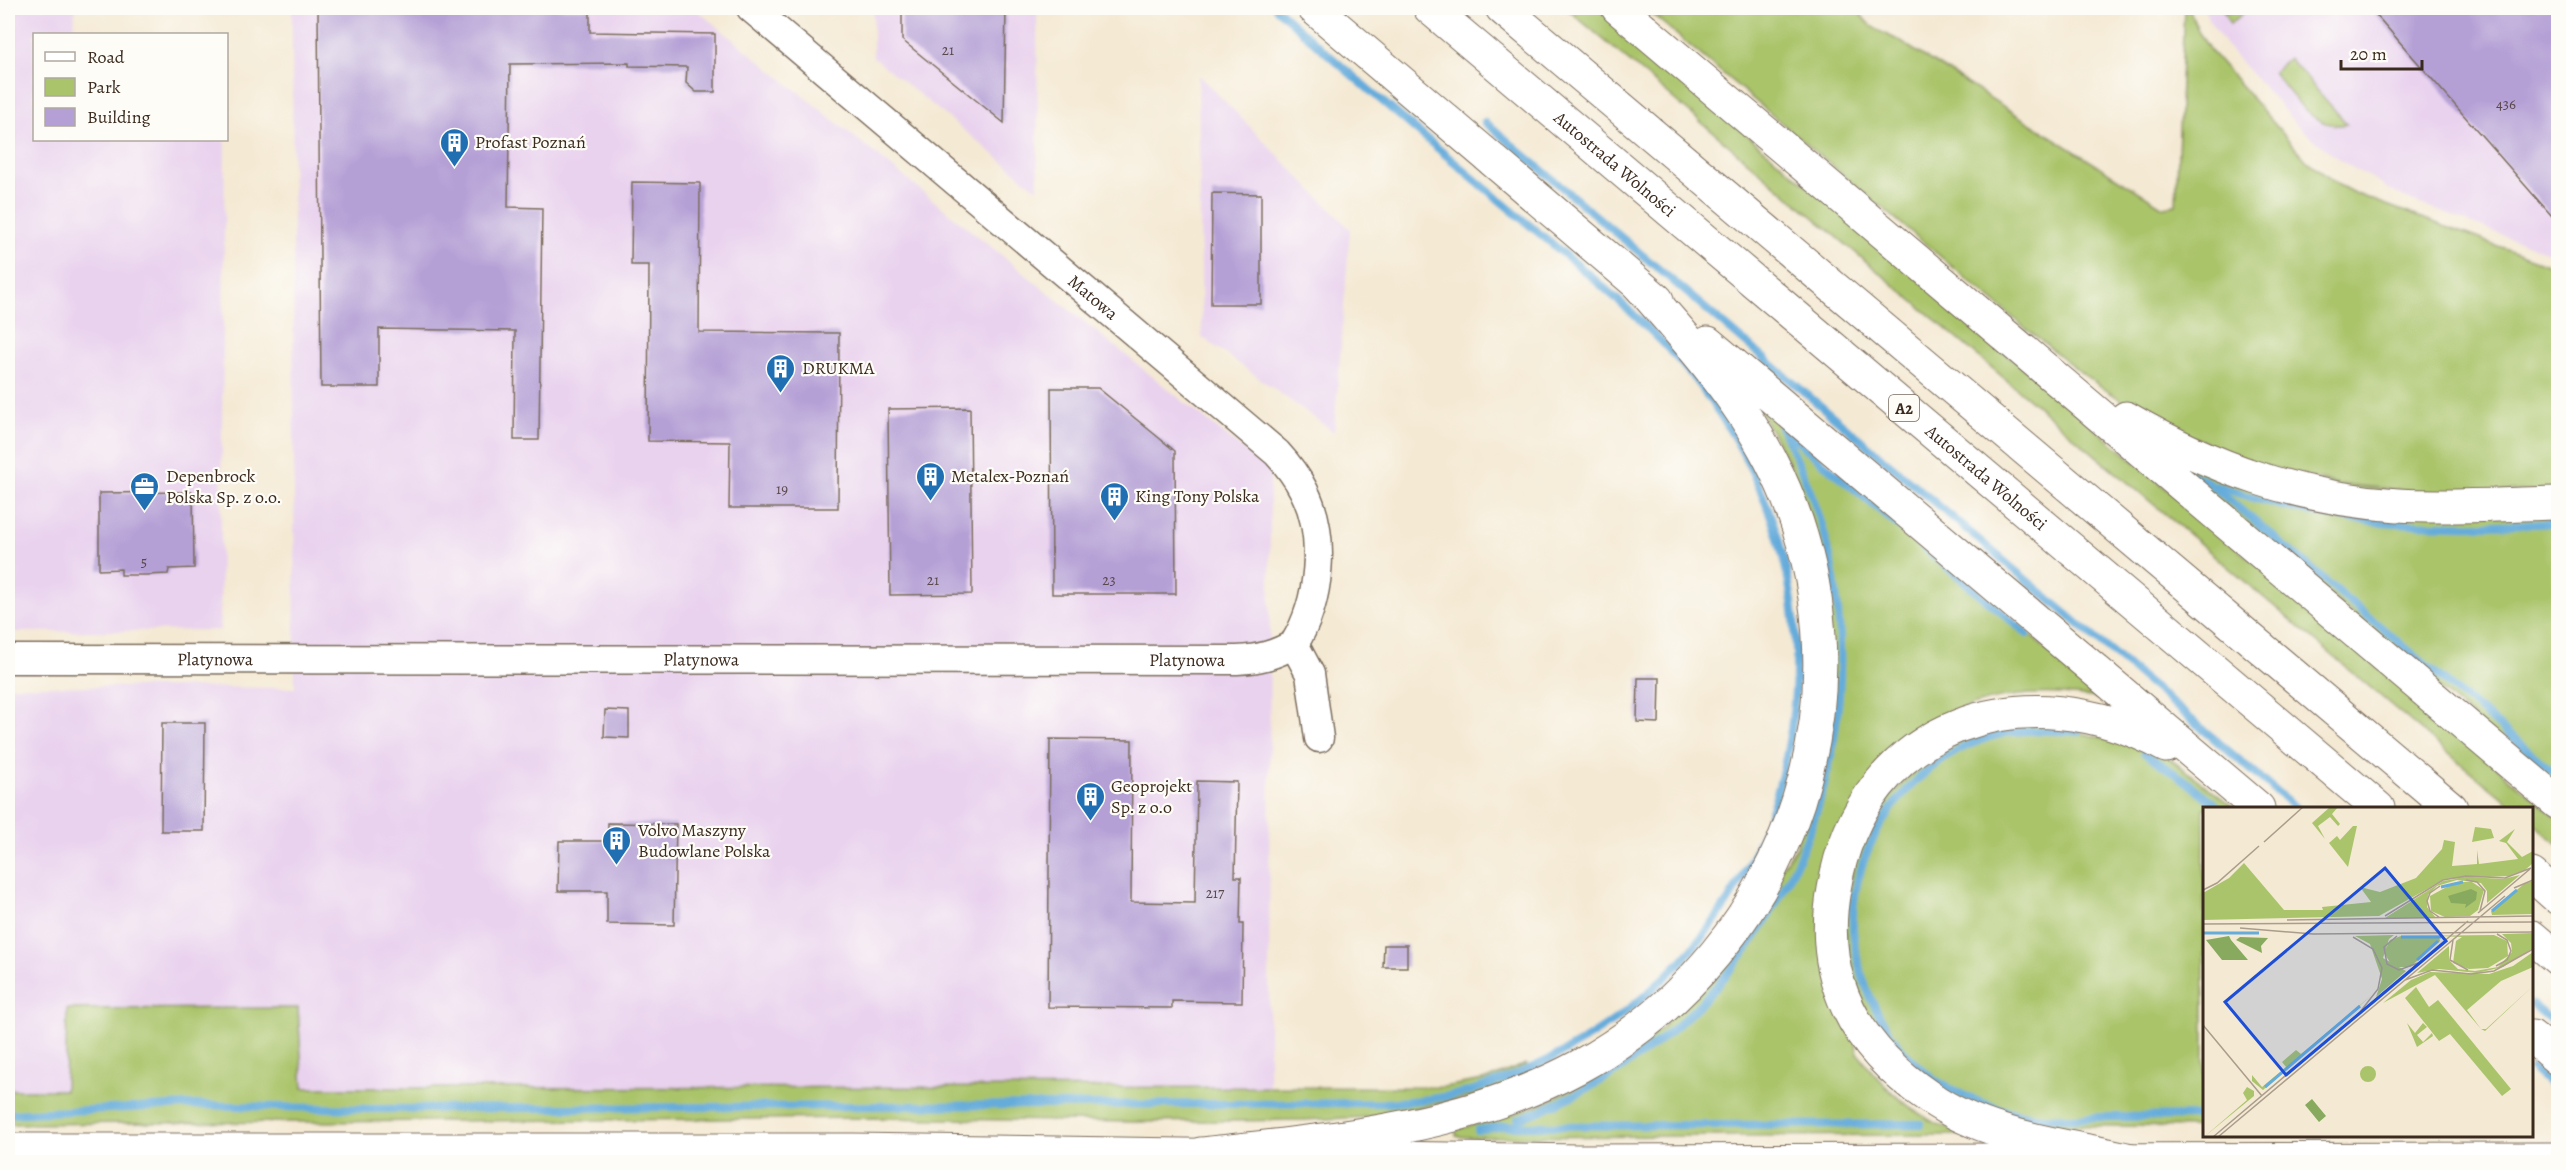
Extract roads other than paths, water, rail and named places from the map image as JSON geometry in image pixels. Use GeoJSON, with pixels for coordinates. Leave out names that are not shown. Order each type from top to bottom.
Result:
{"type":"FeatureCollection","features":[{"type":"Feature","properties":{"kind":"main road"},"geometry":{"type":"LineString","coordinates":[[1314,8],[2248,800]]}},
{"type":"Feature","properties":{"kind":"main road","name":"Autostrada Wolności"},"geometry":{"type":"LineString","coordinates":[[1430,8],[2377,807]]}},
{"type":"Feature","properties":{"kind":"main road","name":"A2"},"geometry":{"type":"LineString","coordinates":[[1503,8],[2450,807]]}},
{"type":"Feature","properties":{"kind":"main road"},"geometry":{"type":"LineString","coordinates":[[1618,8],[2559,803]]}},
{"type":"Feature","properties":{"kind":"main road"},"geometry":{"type":"LineString","coordinates":[[1201,1154],[1342,1139],[1443,1117],[1506,1099],[1577,1068],[1643,1025],[1699,974],[1748,911],[1771,872],[1787,836],[1802,790],[1817,711],[1820,666],[1811,576],[1786,496],[1750,424],[1719,379],[1639,285]]}},
{"type":"Feature","properties":{"kind":"main road"},"geometry":{"type":"LineString","coordinates":[[2055,376],[2181,449],[2242,474],[2301,491],[2356,501],[2414,506],[2559,503]]}},
{"type":"Feature","properties":{"kind":"main road"},"geometry":{"type":"LineString","coordinates":[[2131,1160],[2036,1140],[1974,1122],[1930,1099],[1894,1071],[1860,1032],[1836,979],[1830,945],[1829,920],[1836,876],[1852,828],[1883,780],[1907,757],[1936,738],[1983,717],[2001,713],[2030,710],[2065,712],[2124,726],[2175,750],[2248,800]]}},
{"type":"Feature","properties":{"kind":"main road"},"geometry":{"type":"LineString","coordinates":[[2533,876],[2559,898]]}},
{"type":"Feature","properties":{"kind":"main road"},"geometry":{"type":"LineString","coordinates":[[2533,938],[2559,959]]}},
{"type":"Feature","properties":{"kind":"main road"},"geometry":{"type":"LineString","coordinates":[[2533,1038],[2559,1059]]}},
{"type":"Feature","properties":{"kind":"main road"},"geometry":{"type":"LineString","coordinates":[[8,1150],[853,1150],[1577,1161],[2559,1159]]}},
{"type":"Feature","properties":{"kind":"street","name":"Matowa"},"geometry":{"type":"LineString","coordinates":[[751,8],[1278,453],[1305,492],[1314,515],[1317,535],[1318,558],[1313,594],[1302,631],[1294,644]]}},
{"type":"Feature","properties":{"kind":"street","name":"Platynowa"},"geometry":{"type":"LineString","coordinates":[[8,659],[1237,660],[1257,659],[1278,654],[1294,644]]}},
{"type":"Feature","properties":{"kind":"street"},"geometry":{"type":"LineString","coordinates":[[1294,644],[1310,674],[1319,738]]}},
{"type":"Feature","properties":{"kind":"waterway"},"geometry":{"type":"LineString","coordinates":[[8,1114],[190,1105],[369,1109],[1382,1103],[1439,1098],[1473,1090],[1511,1076],[1548,1060],[1584,1040],[1617,1018],[1649,992],[1678,964],[1728,901],[1768,821],[1785,764],[1794,705],[1795,628],[1789,582],[1778,538],[1762,494],[1743,452],[1719,413],[1692,375],[1661,341],[1608,291],[1335,61],[1276,8]]}},
{"type":"Feature","properties":{"kind":"waterway"},"geometry":{"type":"LineString","coordinates":[[1485,122],[2295,807]]}},
{"type":"Feature","properties":{"kind":"waterway"},"geometry":{"type":"LineString","coordinates":[[1518,1119],[1600,1081],[1672,1030],[1732,968],[1779,897],[1814,819],[1835,735],[1840,647],[1830,557],[1822,523],[1810,490],[1781,427]]}},
{"type":"Feature","properties":{"kind":"waterway"},"geometry":{"type":"LineString","coordinates":[[1784,430],[2027,634]]}},
{"type":"Feature","properties":{"kind":"waterway"},"geometry":{"type":"LineString","coordinates":[[2189,472],[2208,482],[2558,776]]}},
{"type":"Feature","properties":{"kind":"waterway"},"geometry":{"type":"LineString","coordinates":[[2216,485],[2258,499],[2343,518],[2428,525],[2558,523]]}},
{"type":"Feature","properties":{"kind":"waterway"},"geometry":{"type":"LineString","coordinates":[[2078,732],[2041,730],[2014,732],[1973,743],[1944,759],[1918,779],[1895,804],[1876,832],[1863,863],[1855,895],[1853,929],[1863,979],[1882,1021],[1911,1059],[1935,1080],[1978,1102],[2011,1112],[2046,1117],[2203,1116]]}},
{"type":"Feature","properties":{"kind":"waterway"},"geometry":{"type":"LineString","coordinates":[[2144,753],[2182,778],[2219,807]]}},
{"type":"Feature","properties":{"kind":"waterway"},"geometry":{"type":"LineString","coordinates":[[2533,1005],[2558,1026]]}},
{"type":"Feature","properties":{"kind":"waterway"},"geometry":{"type":"LineString","coordinates":[[2533,1070],[2554,1088]]}},
{"type":"Feature","properties":{"kind":"waterway"},"geometry":{"type":"LineString","coordinates":[[1478,1130],[1503,1126],[1921,1124]]}},
{"type":"Feature","properties":{"kind":"place","name":"Profast Poznań"},"geometry":{"type":"Point","coordinates":[454,168]}},
{"type":"Feature","properties":{"kind":"place","name":"DRUKMA"},"geometry":{"type":"Point","coordinates":[781,394]}},
{"type":"Feature","properties":{"kind":"place","name":"Metalex-Poznań"},"geometry":{"type":"Point","coordinates":[930,502]}},
{"type":"Feature","properties":{"kind":"place","name":"Depenbrock Polska Sp. z o.o."},"geometry":{"type":"Point","coordinates":[145,512]}},
{"type":"Feature","properties":{"kind":"place","name":"King Tony Polska"},"geometry":{"type":"Point","coordinates":[1114,522]}},
{"type":"Feature","properties":{"kind":"place","name":"Geoprojekt Sp. z o.o"},"geometry":{"type":"Point","coordinates":[1090,822]}},
{"type":"Feature","properties":{"kind":"place","name":"Volvo Maszyny Budowlane Polska"},"geometry":{"type":"Point","coordinates":[617,866]}}]}
